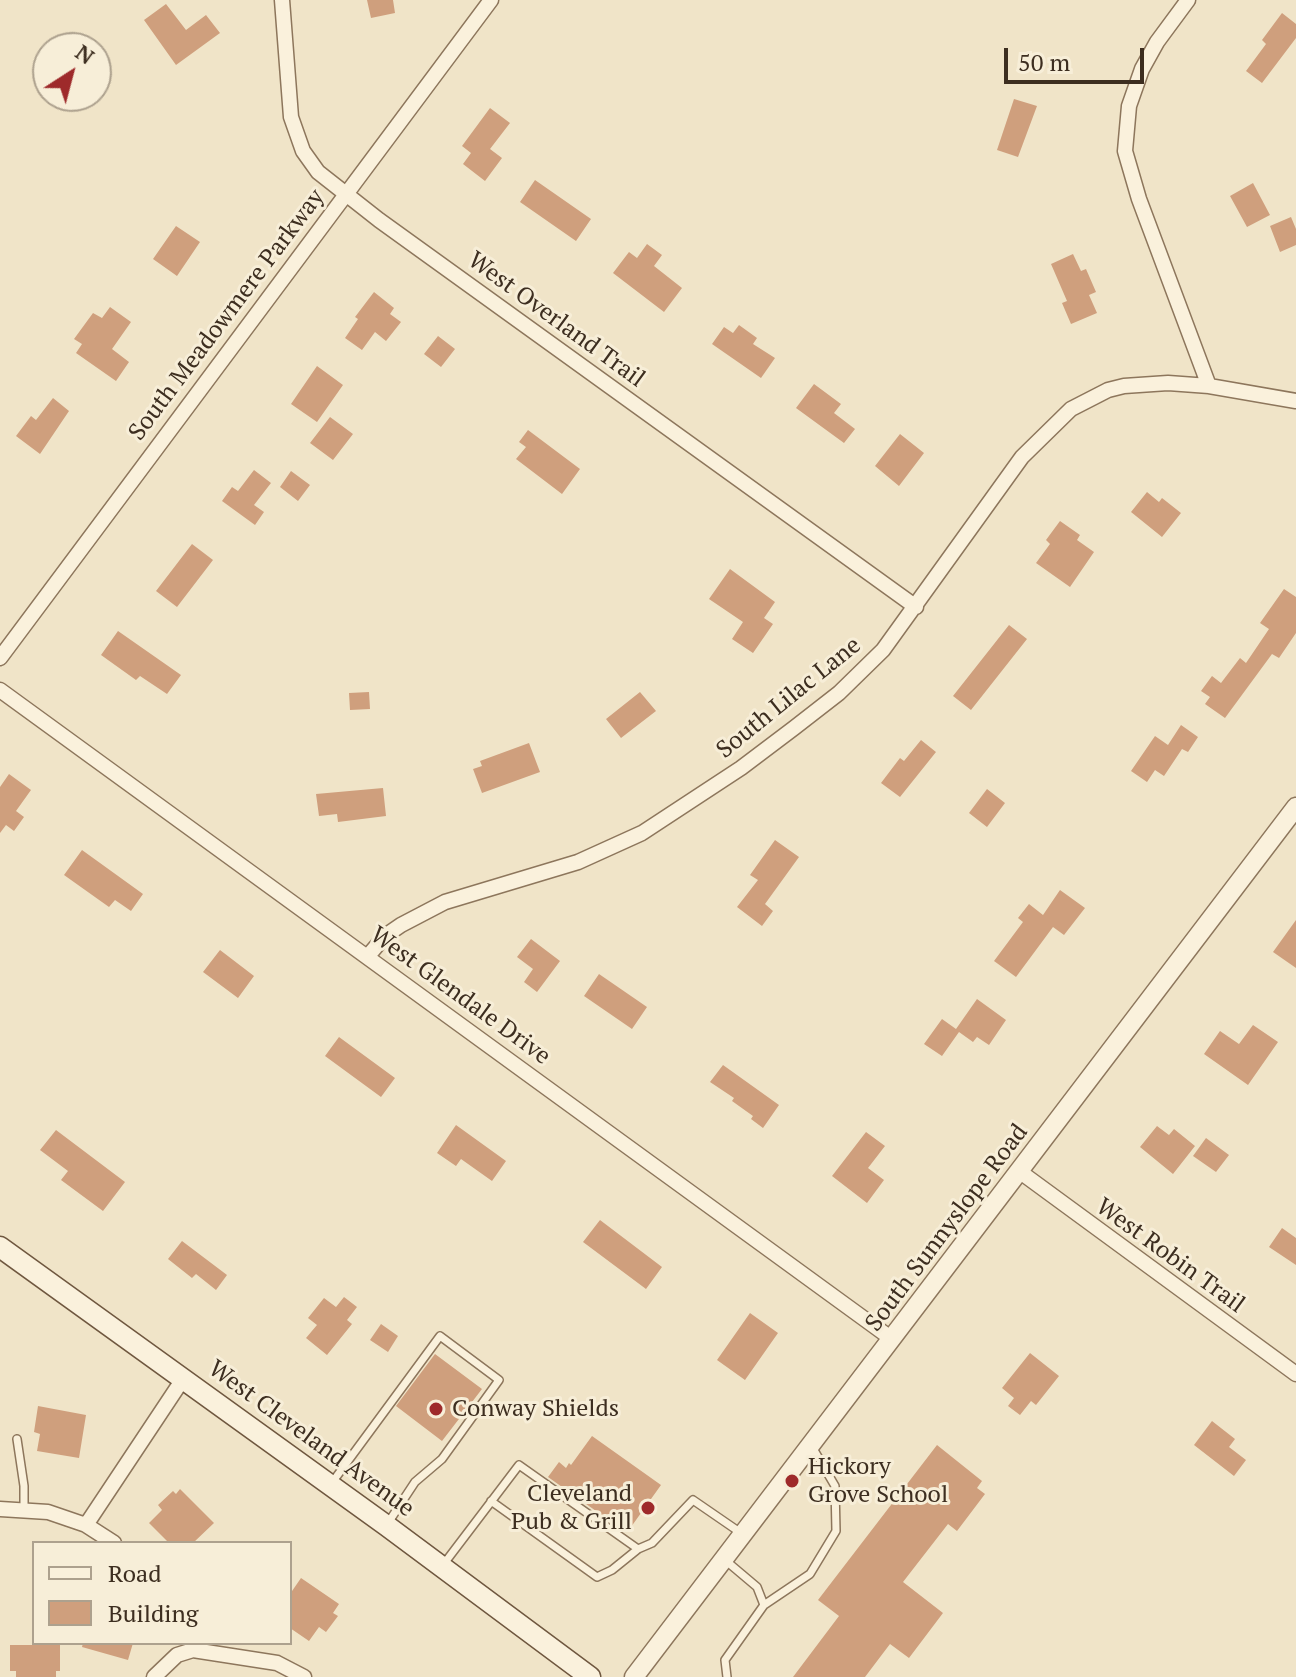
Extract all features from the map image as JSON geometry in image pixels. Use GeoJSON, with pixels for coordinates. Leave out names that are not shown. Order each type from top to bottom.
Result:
{"type":"FeatureCollection","features":[{"type":"Feature","properties":{"kind":"main road","name":"West Cleveland Avenue"},"geometry":{"type":"LineString","coordinates":[[0,1247],[387,1526],[590,1677]]}},
{"type":"Feature","properties":{"kind":"street","name":"West Overland Trail"},"geometry":{"type":"LineString","coordinates":[[282,0],[289,106],[296,136],[312,164],[345,193],[916,607]]}},
{"type":"Feature","properties":{"kind":"street","name":"South Meadowmere Parkway"},"geometry":{"type":"LineString","coordinates":[[0,658],[491,0]]}},
{"type":"Feature","properties":{"kind":"street"},"geometry":{"type":"LineString","coordinates":[[1188,0],[1157,42],[1142,69],[1129,106],[1125,151],[1139,199],[1209,386]]}},
{"type":"Feature","properties":{"kind":"street","name":"South Lilac Lane"},"geometry":{"type":"LineString","coordinates":[[368,956],[385,936],[445,902],[578,862],[642,833],[741,768],[839,693],[883,650],[1022,457],[1071,409],[1092,397],[1124,386],[1168,383],[1209,386],[1296,401]]}},
{"type":"Feature","properties":{"kind":"street","name":"West Glendale Drive"},"geometry":{"type":"LineString","coordinates":[[0,690],[892,1339]]}},
{"type":"Feature","properties":{"kind":"street","name":"South Sunnyslope Road"},"geometry":{"type":"LineString","coordinates":[[634,1677],[1296,808]]}},
{"type":"Feature","properties":{"kind":"street","name":"West Robin Trail"},"geometry":{"type":"LineString","coordinates":[[1019,1171],[1296,1374]]}},
{"type":"Feature","properties":{"kind":"street"},"geometry":{"type":"LineString","coordinates":[[86,1525],[183,1379]]}},
{"type":"Feature","properties":{"kind":"street"},"geometry":{"type":"LineString","coordinates":[[0,1509],[48,1512],[86,1525],[111,1541]]}},
{"type":"Feature","properties":{"kind":"street"},"geometry":{"type":"LineString","coordinates":[[154,1677],[182,1647],[266,1660],[304,1677]]}},
{"type":"Feature","properties":{"kind":"lane"},"geometry":{"type":"LineString","coordinates":[[330,1486],[440,1336],[499,1380],[442,1459],[415,1482],[387,1526]]}},
{"type":"Feature","properties":{"kind":"lane"},"geometry":{"type":"LineString","coordinates":[[17,1439],[24,1509]]}},
{"type":"Feature","properties":{"kind":"lane"},"geometry":{"type":"LineString","coordinates":[[727,1677],[725,1660],[764,1605],[810,1574],[836,1531],[835,1486],[811,1445]]}},
{"type":"Feature","properties":{"kind":"lane"},"geometry":{"type":"LineString","coordinates":[[442,1567],[519,1465],[638,1549]]}},
{"type":"Feature","properties":{"kind":"lane"},"geometry":{"type":"LineString","coordinates":[[491,1501],[597,1577],[652,1543],[693,1500],[743,1534]]}},
{"type":"Feature","properties":{"kind":"lane"},"geometry":{"type":"LineString","coordinates":[[724,1559],[757,1587],[764,1605]]}},
{"type":"Feature","properties":{"kind":"building"},"geometry":{"type":"Polygon","coordinates":[[[367,0],[393,0],[395,13],[371,18],[367,0]]]}},
{"type":"Feature","properties":{"kind":"building"},"geometry":{"type":"Polygon","coordinates":[[[166,4],[186,30],[206,15],[220,33],[176,65],[144,20],[166,4]]]}},
{"type":"Feature","properties":{"kind":"building"},"geometry":{"type":"Polygon","coordinates":[[[1282,13],[1296,24],[1296,38],[1262,83],[1246,71],[1266,44],[1262,40],[1282,13]]]}},
{"type":"Feature","properties":{"kind":"building"},"geometry":{"type":"Polygon","coordinates":[[[1014,99],[1037,106],[1018,157],[997,150],[1014,99]]]}},
{"type":"Feature","properties":{"kind":"building"},"geometry":{"type":"Polygon","coordinates":[[[490,108],[510,123],[490,149],[502,158],[485,181],[463,164],[471,153],[462,146],[490,108]]]}},
{"type":"Feature","properties":{"kind":"building"},"geometry":{"type":"Polygon","coordinates":[[[535,180],[591,219],[576,241],[520,202],[535,180]]]}},
{"type":"Feature","properties":{"kind":"building"},"geometry":{"type":"Polygon","coordinates":[[[1253,183],[1270,215],[1247,227],[1230,196],[1253,183]]]}},
{"type":"Feature","properties":{"kind":"building"},"geometry":{"type":"Polygon","coordinates":[[[1291,217],[1296,229],[1296,245],[1280,252],[1270,226],[1291,217]]]}},
{"type":"Feature","properties":{"kind":"building"},"geometry":{"type":"Polygon","coordinates":[[[176,226],[200,242],[177,276],[153,259],[176,226]]]}},
{"type":"Feature","properties":{"kind":"building"},"geometry":{"type":"Polygon","coordinates":[[[647,244],[662,255],[654,266],[682,288],[664,312],[613,273],[629,252],[637,258],[647,244]]]}},
{"type":"Feature","properties":{"kind":"building"},"geometry":{"type":"Polygon","coordinates":[[[1073,254],[1081,271],[1086,269],[1096,292],[1089,295],[1097,313],[1071,324],[1062,303],[1067,301],[1051,264],[1073,254]]]}},
{"type":"Feature","properties":{"kind":"building"},"geometry":{"type":"Polygon","coordinates":[[[374,292],[394,308],[390,314],[401,322],[386,341],[375,332],[362,350],[345,338],[358,319],[355,317],[374,292]]]}},
{"type":"Feature","properties":{"kind":"building"},"geometry":{"type":"Polygon","coordinates":[[[110,307],[131,322],[112,349],[129,362],[116,381],[76,353],[82,344],[74,339],[93,313],[102,318],[110,307]]]}},
{"type":"Feature","properties":{"kind":"building"},"geometry":{"type":"Polygon","coordinates":[[[739,325],[757,338],[753,344],[775,358],[761,378],[712,344],[724,327],[733,333],[739,325]]]}},
{"type":"Feature","properties":{"kind":"building"},"geometry":{"type":"Polygon","coordinates":[[[438,336],[455,349],[441,367],[424,354],[438,336]]]}},
{"type":"Feature","properties":{"kind":"building"},"geometry":{"type":"Polygon","coordinates":[[[317,366],[343,385],[317,422],[291,404],[317,366]]]}},
{"type":"Feature","properties":{"kind":"building"},"geometry":{"type":"Polygon","coordinates":[[[814,384],[841,404],[834,413],[855,429],[844,443],[796,408],[814,384]]]}},
{"type":"Feature","properties":{"kind":"building"},"geometry":{"type":"Polygon","coordinates":[[[53,398],[69,411],[40,454],[16,436],[31,416],[36,420],[53,398]]]}},
{"type":"Feature","properties":{"kind":"building"},"geometry":{"type":"Polygon","coordinates":[[[330,417],[353,434],[333,460],[310,443],[330,417]]]}},
{"type":"Feature","properties":{"kind":"building"},"geometry":{"type":"Polygon","coordinates":[[[528,430],[580,469],[562,494],[516,459],[526,447],[519,442],[528,430]]]}},
{"type":"Feature","properties":{"kind":"building"},"geometry":{"type":"Polygon","coordinates":[[[900,434],[924,453],[899,486],[875,466],[900,434]]]}},
{"type":"Feature","properties":{"kind":"building"},"geometry":{"type":"Polygon","coordinates":[[[254,470],[271,483],[254,505],[264,512],[255,525],[222,501],[232,487],[238,491],[254,470]]]}},
{"type":"Feature","properties":{"kind":"building"},"geometry":{"type":"Polygon","coordinates":[[[291,471],[310,485],[298,501],[280,487],[291,471]]]}},
{"type":"Feature","properties":{"kind":"building"},"geometry":{"type":"Polygon","coordinates":[[[1147,492],[1159,502],[1162,498],[1181,513],[1162,537],[1131,512],[1147,492]]]}},
{"type":"Feature","properties":{"kind":"building"},"geometry":{"type":"Polygon","coordinates":[[[1060,521],[1080,535],[1077,540],[1094,552],[1070,587],[1036,563],[1050,544],[1046,540],[1060,521]]]}},
{"type":"Feature","properties":{"kind":"building"},"geometry":{"type":"Polygon","coordinates":[[[192,544],[213,560],[177,607],[156,591],[192,544]]]}},
{"type":"Feature","properties":{"kind":"building"},"geometry":{"type":"Polygon","coordinates":[[[730,569],[775,602],[764,618],[773,624],[753,653],[732,639],[743,622],[709,599],[730,569]]]}},
{"type":"Feature","properties":{"kind":"building"},"geometry":{"type":"Polygon","coordinates":[[[1284,589],[1296,597],[1296,633],[1279,658],[1272,654],[1225,718],[1205,704],[1210,697],[1201,691],[1212,676],[1221,683],[1240,658],[1246,663],[1269,629],[1260,623],[1284,589]]]}},
{"type":"Feature","properties":{"kind":"building"},"geometry":{"type":"Polygon","coordinates":[[[1009,625],[1027,639],[971,710],[953,696],[1009,625]]]}},
{"type":"Feature","properties":{"kind":"building"},"geometry":{"type":"Polygon","coordinates":[[[118,631],[181,675],[167,694],[140,676],[136,680],[101,655],[118,631]]]}},
{"type":"Feature","properties":{"kind":"building"},"geometry":{"type":"Polygon","coordinates":[[[369,692],[370,709],[350,710],[349,693],[369,692]]]}},
{"type":"Feature","properties":{"kind":"building"},"geometry":{"type":"Polygon","coordinates":[[[640,692],[656,711],[621,738],[606,719],[640,692]]]}},
{"type":"Feature","properties":{"kind":"building"},"geometry":{"type":"Polygon","coordinates":[[[1181,725],[1198,737],[1188,752],[1182,749],[1164,776],[1155,770],[1147,782],[1131,771],[1155,736],[1168,745],[1181,725]]]}},
{"type":"Feature","properties":{"kind":"building"},"geometry":{"type":"Polygon","coordinates":[[[921,740],[936,752],[900,797],[881,783],[900,758],[904,761],[921,740]]]}},
{"type":"Feature","properties":{"kind":"building"},"geometry":{"type":"Polygon","coordinates":[[[529,743],[540,772],[482,793],[473,769],[482,766],[480,761],[529,743]]]}},
{"type":"Feature","properties":{"kind":"building"},"geometry":{"type":"Polygon","coordinates":[[[9,774],[31,790],[16,811],[24,817],[14,831],[6,825],[0,833],[0,787],[9,774]]]}},
{"type":"Feature","properties":{"kind":"building"},"geometry":{"type":"Polygon","coordinates":[[[383,788],[386,816],[338,822],[337,814],[319,816],[316,794],[383,788]]]}},
{"type":"Feature","properties":{"kind":"building"},"geometry":{"type":"Polygon","coordinates":[[[987,789],[1005,803],[987,827],[969,813],[987,789]]]}},
{"type":"Feature","properties":{"kind":"building"},"geometry":{"type":"Polygon","coordinates":[[[775,840],[799,857],[765,904],[773,911],[762,926],[737,907],[758,880],[750,875],[775,840]]]}},
{"type":"Feature","properties":{"kind":"building"},"geometry":{"type":"Polygon","coordinates":[[[82,850],[143,894],[131,911],[115,900],[109,907],[64,875],[82,850]]]}},
{"type":"Feature","properties":{"kind":"building"},"geometry":{"type":"Polygon","coordinates":[[[1060,890],[1085,908],[1064,935],[1053,927],[1016,977],[994,961],[1023,922],[1018,918],[1029,904],[1043,915],[1060,890]]]}},
{"type":"Feature","properties":{"kind":"building"},"geometry":{"type":"Polygon","coordinates":[[[1296,920],[1296,968],[1273,952],[1296,920]]]}},
{"type":"Feature","properties":{"kind":"building"},"geometry":{"type":"Polygon","coordinates":[[[531,939],[560,961],[537,992],[524,982],[533,969],[517,957],[531,939]]]}},
{"type":"Feature","properties":{"kind":"building"},"geometry":{"type":"Polygon","coordinates":[[[220,950],[254,976],[238,998],[203,972],[220,950]]]}},
{"type":"Feature","properties":{"kind":"building"},"geometry":{"type":"Polygon","coordinates":[[[599,974],[647,1007],[632,1029],[584,996],[599,974]]]}},
{"type":"Feature","properties":{"kind":"building"},"geometry":{"type":"Polygon","coordinates":[[[977,999],[1006,1020],[989,1045],[977,1037],[973,1042],[959,1032],[942,1056],[924,1044],[942,1019],[956,1029],[977,999]]]}},
{"type":"Feature","properties":{"kind":"building"},"geometry":{"type":"Polygon","coordinates":[[[1253,1025],[1278,1042],[1248,1085],[1204,1054],[1220,1031],[1239,1044],[1253,1025]]]}},
{"type":"Feature","properties":{"kind":"building"},"geometry":{"type":"Polygon","coordinates":[[[339,1037],[395,1078],[381,1097],[325,1056],[339,1037]]]}},
{"type":"Feature","properties":{"kind":"building"},"geometry":{"type":"Polygon","coordinates":[[[723,1065],[779,1105],[763,1128],[751,1119],[753,1116],[732,1101],[734,1098],[710,1082],[723,1065]]]}},
{"type":"Feature","properties":{"kind":"building"},"geometry":{"type":"Polygon","coordinates":[[[456,1125],[506,1161],[492,1181],[461,1159],[456,1166],[437,1153],[456,1125]]]}},
{"type":"Feature","properties":{"kind":"building"},"geometry":{"type":"Polygon","coordinates":[[[1157,1126],[1169,1135],[1174,1129],[1195,1146],[1173,1174],[1140,1147],[1157,1126]]]}},
{"type":"Feature","properties":{"kind":"building"},"geometry":{"type":"Polygon","coordinates":[[[56,1130],[125,1182],[103,1211],[61,1180],[68,1171],[40,1150],[56,1130]]]}},
{"type":"Feature","properties":{"kind":"building"},"geometry":{"type":"Polygon","coordinates":[[[866,1132],[885,1146],[868,1168],[884,1180],[867,1203],[832,1176],[866,1132]]]}},
{"type":"Feature","properties":{"kind":"building"},"geometry":{"type":"Polygon","coordinates":[[[1206,1138],[1229,1155],[1216,1172],[1193,1156],[1206,1138]]]}},
{"type":"Feature","properties":{"kind":"building"},"geometry":{"type":"Polygon","coordinates":[[[600,1220],[662,1267],[646,1289],[583,1242],[600,1220]]]}},
{"type":"Feature","properties":{"kind":"building"},"geometry":{"type":"Polygon","coordinates":[[[1282,1228],[1296,1238],[1296,1265],[1269,1247],[1282,1228]]]}},
{"type":"Feature","properties":{"kind":"building"},"geometry":{"type":"Polygon","coordinates":[[[182,1241],[227,1275],[216,1290],[196,1274],[192,1278],[168,1259],[182,1241]]]}},
{"type":"Feature","properties":{"kind":"building"},"geometry":{"type":"Polygon","coordinates":[[[344,1297],[357,1307],[347,1320],[352,1324],[327,1355],[306,1338],[317,1325],[308,1318],[324,1298],[336,1307],[344,1297]]]}},
{"type":"Feature","properties":{"kind":"building"},"geometry":{"type":"Polygon","coordinates":[[[750,1313],[778,1333],[745,1380],[717,1360],[750,1313]]]}},
{"type":"Feature","properties":{"kind":"building"},"geometry":{"type":"Polygon","coordinates":[[[381,1324],[398,1336],[388,1352],[370,1340],[381,1324]]]}},
{"type":"Feature","properties":{"kind":"building"},"geometry":{"type":"Polygon","coordinates":[[[1030,1353],[1059,1376],[1036,1405],[1031,1401],[1020,1415],[1008,1406],[1014,1398],[1002,1388],[1030,1353]]]}},
{"type":"Feature","properties":{"kind":"building"},"geometry":{"type":"Polygon","coordinates":[[[435,1354],[482,1389],[442,1441],[396,1406],[435,1354]]]}},
{"type":"Feature","properties":{"kind":"building"},"geometry":{"type":"Polygon","coordinates":[[[38,1406],[86,1415],[79,1458],[37,1451],[40,1434],[34,1432],[38,1406]]]}},
{"type":"Feature","properties":{"kind":"building"},"geometry":{"type":"Polygon","coordinates":[[[1212,1421],[1235,1439],[1229,1447],[1246,1460],[1234,1476],[1194,1445],[1212,1421]]]}},
{"type":"Feature","properties":{"kind":"building"},"geometry":{"type":"Polygon","coordinates":[[[592,1436],[661,1485],[631,1527],[624,1522],[620,1528],[548,1477],[559,1462],[566,1468],[569,1463],[571,1465],[592,1436]]]}},
{"type":"Feature","properties":{"kind":"building"},"geometry":{"type":"Polygon","coordinates":[[[937,1445],[982,1481],[977,1488],[985,1494],[957,1531],[948,1524],[903,1582],[943,1613],[909,1658],[890,1644],[865,1677],[793,1677],[839,1616],[818,1600],[937,1445]]]}},
{"type":"Feature","properties":{"kind":"building"},"geometry":{"type":"Polygon","coordinates":[[[180,1489],[214,1523],[195,1541],[167,1541],[149,1523],[162,1510],[158,1505],[173,1491],[176,1494],[180,1489]]]}},
{"type":"Feature","properties":{"kind":"building"},"geometry":{"type":"Polygon","coordinates":[[[301,1578],[339,1604],[333,1613],[338,1616],[326,1632],[319,1627],[309,1641],[292,1629],[292,1591],[301,1578]]]}},
{"type":"Feature","properties":{"kind":"building"},"geometry":{"type":"Polygon","coordinates":[[[10,1645],[60,1645],[60,1671],[56,1671],[56,1677],[16,1677],[16,1671],[10,1671],[10,1645]]]}},
{"type":"Feature","properties":{"kind":"building"},"geometry":{"type":"Polygon","coordinates":[[[82,1645],[132,1645],[128,1660],[82,1645]]]}},
{"type":"Feature","properties":{"kind":"place","name":"Conway Shields"},"geometry":{"type":"Point","coordinates":[436,1409]}},
{"type":"Feature","properties":{"kind":"place","name":"Hickory Grove School"},"geometry":{"type":"Point","coordinates":[792,1481]}},
{"type":"Feature","properties":{"kind":"place","name":"Cleveland Pub & Grill"},"geometry":{"type":"Point","coordinates":[648,1508]}}]}
